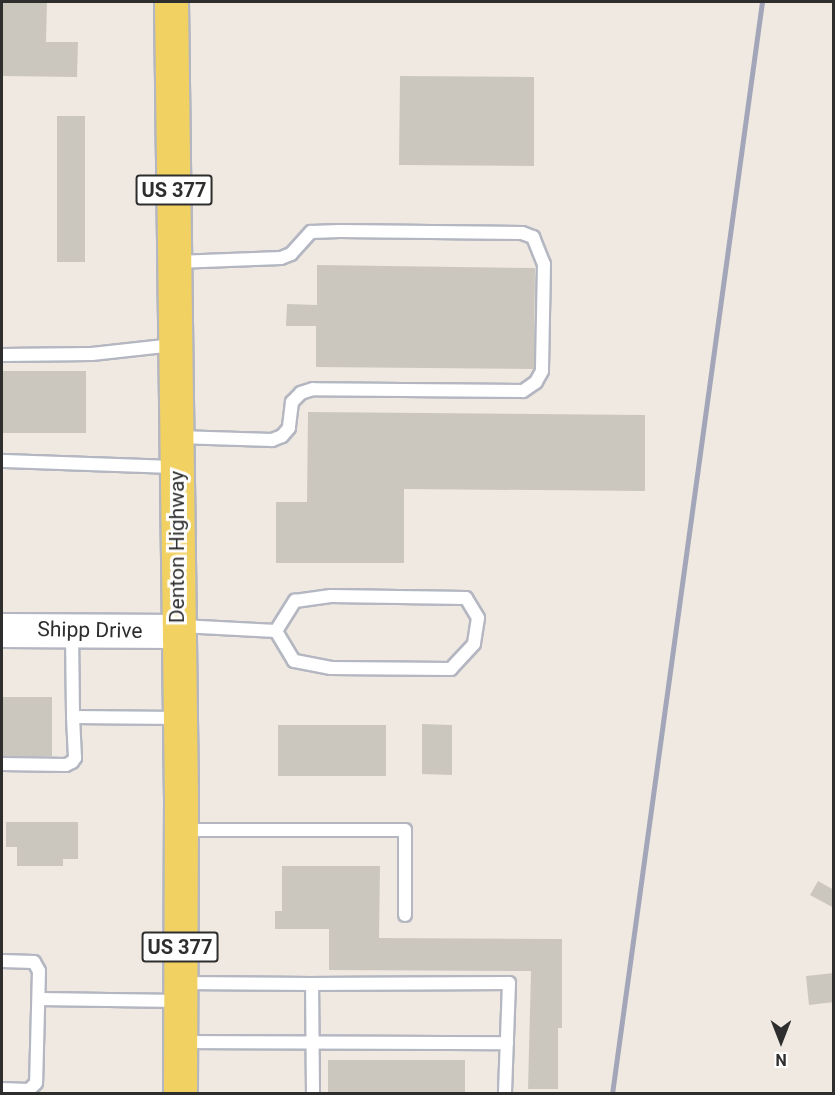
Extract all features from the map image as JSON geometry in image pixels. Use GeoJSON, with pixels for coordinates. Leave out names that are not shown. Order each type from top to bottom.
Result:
{"type":"FeatureCollection","features":[{"type":"Feature","properties":{"kind":"main road","name":"Denton Highway"},"geometry":{"type":"LineString","coordinates":[[171,2],[181,830],[180,1094]]}},
{"type":"Feature","properties":{"kind":"street","name":"Shipp Drive"},"geometry":{"type":"LineString","coordinates":[[2,630],[178,629]]}},
{"type":"Feature","properties":{"kind":"lane"},"geometry":{"type":"LineString","coordinates":[[2,461],[177,452],[272,441],[282,436],[289,428],[292,402],[301,393],[313,389],[523,391],[536,382],[542,371],[544,264],[533,237],[522,233],[311,232],[291,254],[281,258],[175,262]]}},
{"type":"Feature","properties":{"kind":"lane"},"geometry":{"type":"LineString","coordinates":[[2,355],[92,354],[176,345]]}},
{"type":"Feature","properties":{"kind":"lane"},"geometry":{"type":"LineString","coordinates":[[331,596],[465,598],[478,618],[474,644],[451,669],[331,668],[294,661],[276,631],[295,601],[331,596]]}},
{"type":"Feature","properties":{"kind":"lane"},"geometry":{"type":"LineString","coordinates":[[178,629],[276,631]]}},
{"type":"Feature","properties":{"kind":"lane"},"geometry":{"type":"LineString","coordinates":[[2,764],[66,765],[75,758],[72,630]]}},
{"type":"Feature","properties":{"kind":"lane"},"geometry":{"type":"LineString","coordinates":[[73,717],[180,718]]}},
{"type":"Feature","properties":{"kind":"lane"},"geometry":{"type":"LineString","coordinates":[[181,830],[405,830],[405,915]]}},
{"type":"Feature","properties":{"kind":"lane"},"geometry":{"type":"LineString","coordinates":[[2,962],[34,962],[39,971],[36,1083],[29,1090],[2,1089]]}},
{"type":"Feature","properties":{"kind":"lane"},"geometry":{"type":"LineString","coordinates":[[39,999],[312,984],[509,983],[505,1094]]}},
{"type":"Feature","properties":{"kind":"lane"},"geometry":{"type":"LineString","coordinates":[[312,984],[313,1094]]}},
{"type":"Feature","properties":{"kind":"lane"},"geometry":{"type":"LineString","coordinates":[[180,1042],[507,1043]]}},
{"type":"Feature","properties":{"kind":"building"},"geometry":{"type":"Polygon","coordinates":[[[2,2],[47,2],[46,42],[78,42],[77,77],[2,76],[2,2]]]}},
{"type":"Feature","properties":{"kind":"building"},"geometry":{"type":"Polygon","coordinates":[[[400,76],[534,77],[534,166],[399,165],[400,76]]]}},
{"type":"Feature","properties":{"kind":"building"},"geometry":{"type":"Polygon","coordinates":[[[57,116],[85,116],[85,262],[57,262],[57,116]]]}},
{"type":"Feature","properties":{"kind":"building"},"geometry":{"type":"Polygon","coordinates":[[[317,265],[535,268],[534,369],[316,367],[316,326],[286,326],[287,304],[317,305],[317,265]]]}},
{"type":"Feature","properties":{"kind":"building"},"geometry":{"type":"Polygon","coordinates":[[[2,371],[86,371],[86,433],[2,433],[2,371]]]}},
{"type":"Feature","properties":{"kind":"building"},"geometry":{"type":"Polygon","coordinates":[[[308,412],[645,415],[645,491],[404,489],[404,563],[276,563],[276,502],[307,502],[308,412]]]}},
{"type":"Feature","properties":{"kind":"building"},"geometry":{"type":"Polygon","coordinates":[[[2,697],[52,697],[52,756],[2,756],[2,697]]]}},
{"type":"Feature","properties":{"kind":"building"},"geometry":{"type":"Polygon","coordinates":[[[422,724],[452,725],[452,775],[422,774],[422,724]]]}},
{"type":"Feature","properties":{"kind":"building"},"geometry":{"type":"Polygon","coordinates":[[[278,725],[386,725],[386,776],[278,776],[278,725]]]}},
{"type":"Feature","properties":{"kind":"building"},"geometry":{"type":"Polygon","coordinates":[[[6,822],[78,822],[78,859],[63,859],[63,866],[17,866],[17,847],[6,847],[6,822]]]}},
{"type":"Feature","properties":{"kind":"building"},"geometry":{"type":"Polygon","coordinates":[[[282,866],[380,866],[379,938],[562,939],[562,1028],[558,1028],[558,1089],[528,1089],[531,971],[329,970],[329,929],[275,929],[275,911],[282,911],[282,866]]]}},
{"type":"Feature","properties":{"kind":"building"},"geometry":{"type":"Polygon","coordinates":[[[818,881],[834,890],[834,908],[810,895],[818,881]]]}},
{"type":"Feature","properties":{"kind":"building"},"geometry":{"type":"Polygon","coordinates":[[[834,973],[834,1002],[809,1005],[806,976],[834,973]]]}},
{"type":"Feature","properties":{"kind":"building"},"geometry":{"type":"Polygon","coordinates":[[[328,1060],[465,1060],[465,1093],[328,1093],[328,1060]]]}},
{"type":"Feature","properties":{"kind":"railway"},"geometry":{"type":"LineString","coordinates":[[612,1094],[762,2]]}}]}
